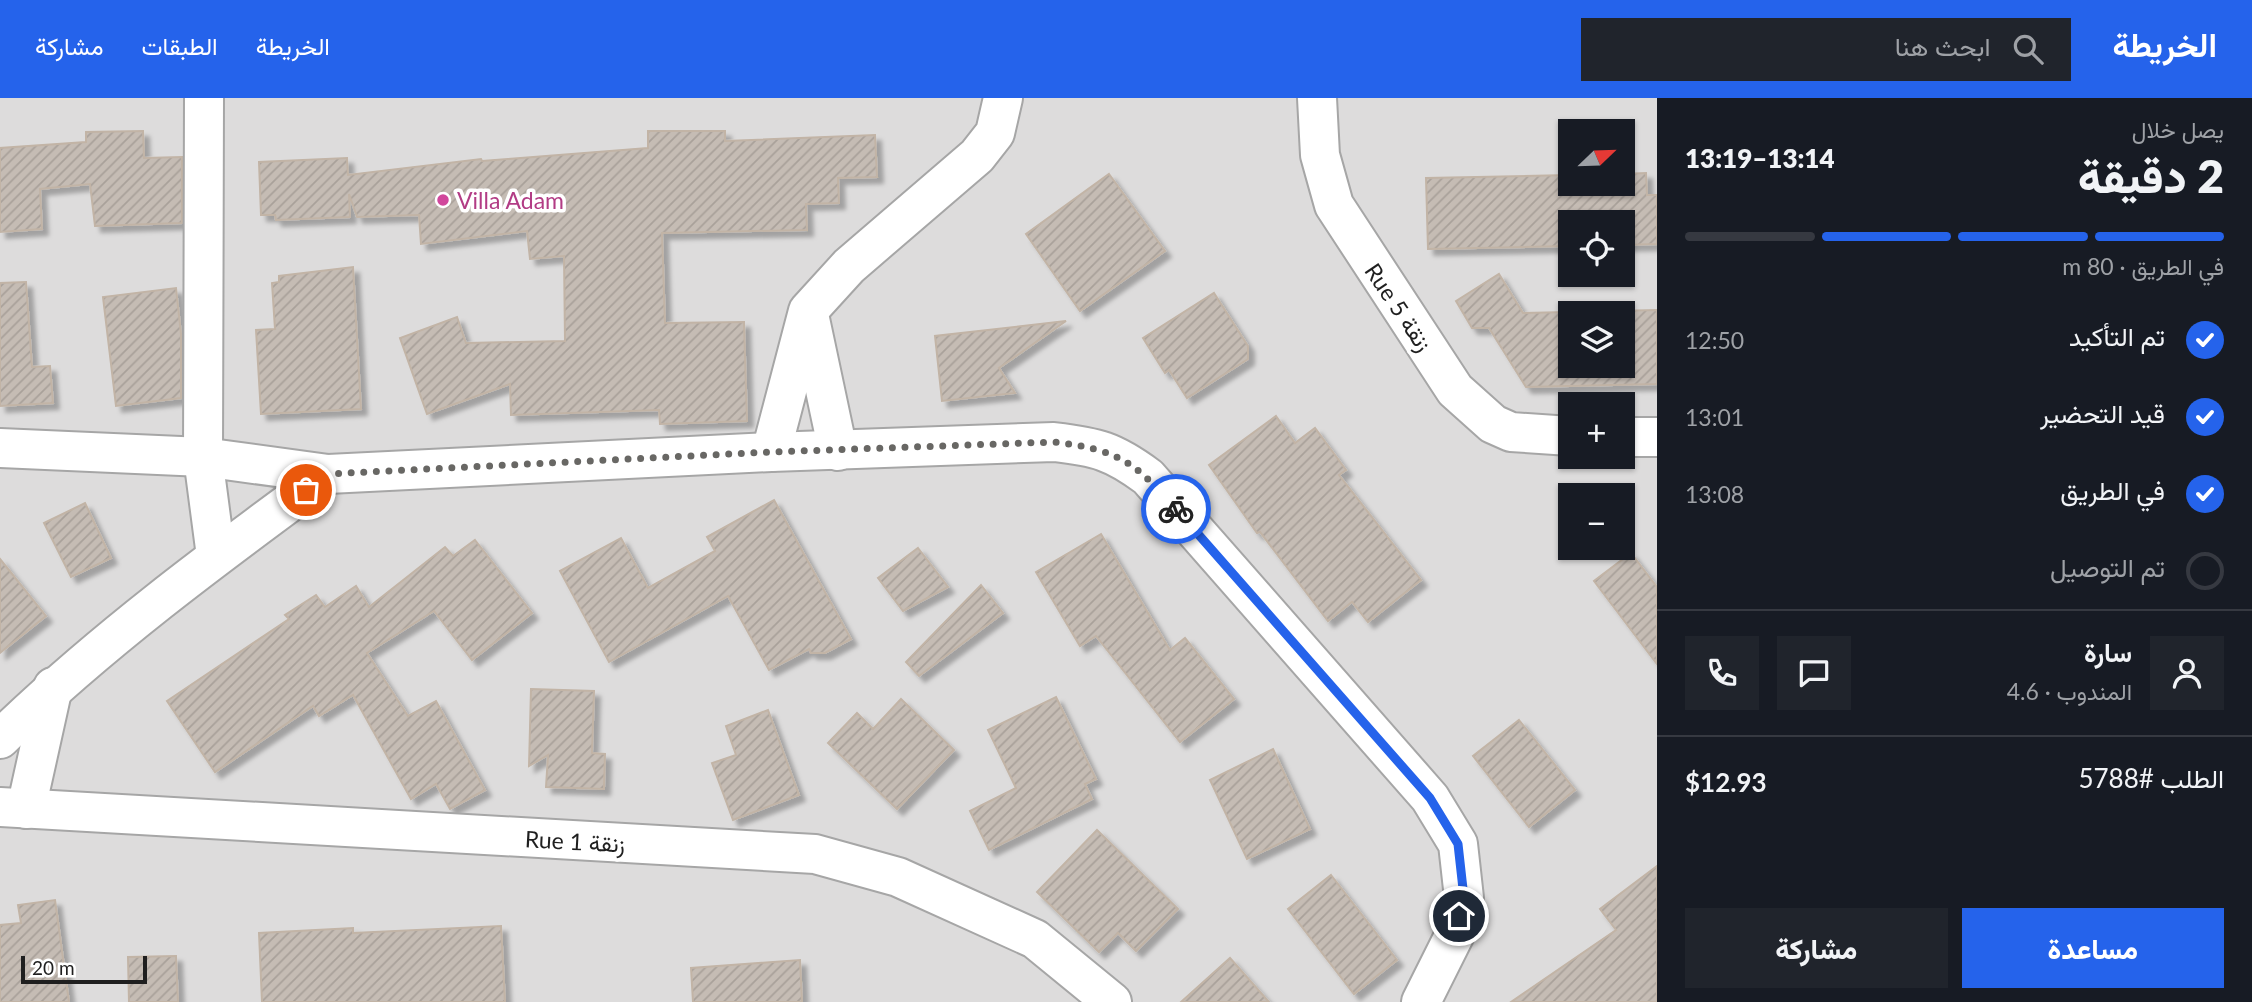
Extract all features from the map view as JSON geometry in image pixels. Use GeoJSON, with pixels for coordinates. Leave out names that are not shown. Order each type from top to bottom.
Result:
{"type":"FeatureCollection","features":[{"type":"Feature","properties":{"kind":"street"},"geometry":{"type":"LineString","coordinates":[[204,98],[203,457],[216,556]]}},
{"type":"Feature","properties":{"kind":"street"},"geometry":{"type":"LineString","coordinates":[[771,452],[808,310],[849,266],[977,156],[995,133],[1003,98]]}},
{"type":"Feature","properties":{"kind":"street","name":"Rue 5 زنقة"},"geometry":{"type":"LineString","coordinates":[[1317,98],[1320,155],[1334,205],[1455,390],[1493,424],[1511,432],[1558,435]]}},
{"type":"Feature","properties":{"kind":"street"},"geometry":{"type":"LineString","coordinates":[[808,310],[838,451]]}},
{"type":"Feature","properties":{"kind":"street"},"geometry":{"type":"LineString","coordinates":[[1635,437],[1657,437]]}},
{"type":"Feature","properties":{"kind":"street"},"geometry":{"type":"LineString","coordinates":[[0,448],[203,457],[328,474],[771,452],[1055,442],[1089,446],[1119,456],[1148,477],[1430,798],[1458,844],[1464,898],[1455,934],[1421,1002]]}},
{"type":"Feature","properties":{"kind":"street"},"geometry":{"type":"LineString","coordinates":[[0,739],[53,687],[216,556],[328,474]]}},
{"type":"Feature","properties":{"kind":"street"},"geometry":{"type":"LineString","coordinates":[[13,808],[53,687]]}},
{"type":"Feature","properties":{"kind":"street","name":"Rue 1 زنقة"},"geometry":{"type":"LineString","coordinates":[[13,808],[815,854],[898,877],[1035,939],[1112,1002]]}},
{"type":"Feature","properties":{"kind":"shaded area"},"geometry":{"type":"Polygon","coordinates":[[[0,98],[1657,98],[1657,1002],[0,1002],[0,98]]]}},
{"type":"Feature","properties":{"kind":"building"},"geometry":{"type":"Polygon","coordinates":[[[143,131],[144,158],[182,157],[182,223],[95,226],[90,184],[40,189],[42,229],[0,232],[0,148],[86,142],[86,132],[143,131]]]}},
{"type":"Feature","properties":{"kind":"building"},"geometry":{"type":"Polygon","coordinates":[[[648,131],[725,131],[725,141],[875,135],[877,177],[838,178],[839,203],[806,204],[807,230],[662,233],[665,323],[744,322],[747,421],[660,424],[659,410],[511,415],[510,384],[427,414],[400,338],[457,317],[466,343],[565,341],[564,256],[530,259],[527,231],[421,244],[419,215],[357,217],[349,194],[350,217],[276,220],[275,215],[261,215],[259,162],[347,158],[348,175],[481,159],[648,148],[648,131]]]}},
{"type":"Feature","properties":{"kind":"building"},"geometry":{"type":"Polygon","coordinates":[[[1635,173],[1646,173],[1647,195],[1657,195],[1657,244],[1635,245],[1635,210],[1558,210],[1558,246],[1428,249],[1426,178],[1558,175],[1558,196],[1635,196],[1635,173]]]}},
{"type":"Feature","properties":{"kind":"building"},"geometry":{"type":"Polygon","coordinates":[[[1109,174],[1165,251],[1080,311],[1026,234],[1109,174]]]}},
{"type":"Feature","properties":{"kind":"building"},"geometry":{"type":"Polygon","coordinates":[[[353,267],[361,409],[261,414],[256,330],[275,329],[272,283],[279,282],[279,276],[353,267]]]}},
{"type":"Feature","properties":{"kind":"building"},"geometry":{"type":"Polygon","coordinates":[[[1499,274],[1523,313],[1558,312],[1558,378],[1635,378],[1635,310],[1657,310],[1657,384],[1526,387],[1489,328],[1472,328],[1456,301],[1499,274]]]}},
{"type":"Feature","properties":{"kind":"building"},"geometry":{"type":"Polygon","coordinates":[[[26,282],[32,367],[50,366],[53,403],[0,406],[0,283],[26,282]]]}},
{"type":"Feature","properties":{"kind":"building"},"geometry":{"type":"Polygon","coordinates":[[[176,288],[181,334],[181,398],[116,406],[103,297],[176,288]]]}},
{"type":"Feature","properties":{"kind":"building"},"geometry":{"type":"Polygon","coordinates":[[[1214,293],[1248,346],[1248,359],[1187,398],[1169,370],[1165,373],[1143,338],[1214,293]]]}},
{"type":"Feature","properties":{"kind":"building"},"geometry":{"type":"Polygon","coordinates":[[[1066,321],[999,368],[1015,393],[942,401],[935,336],[1066,321]]]}},
{"type":"Feature","properties":{"kind":"building"},"geometry":{"type":"Polygon","coordinates":[[[1276,416],[1295,443],[1315,428],[1346,470],[1339,475],[1421,580],[1368,622],[1352,602],[1328,621],[1260,532],[1257,533],[1209,465],[1276,416]]]}},
{"type":"Feature","properties":{"kind":"building"},"geometry":{"type":"Polygon","coordinates":[[[774,500],[851,639],[825,653],[811,653],[809,649],[769,670],[728,596],[609,662],[560,571],[621,538],[648,588],[715,551],[707,537],[774,500]]]}},
{"type":"Feature","properties":{"kind":"building"},"geometry":{"type":"Polygon","coordinates":[[[85,503],[111,558],[71,577],[44,523],[85,503]]]}},
{"type":"Feature","properties":{"kind":"building"},"geometry":{"type":"Polygon","coordinates":[[[1101,534],[1170,650],[1185,638],[1234,699],[1180,742],[1096,636],[1080,646],[1036,572],[1101,534]]]}},
{"type":"Feature","properties":{"kind":"building"},"geometry":{"type":"Polygon","coordinates":[[[475,540],[532,613],[472,660],[434,611],[367,653],[408,716],[436,701],[485,790],[450,809],[436,784],[411,799],[353,695],[319,716],[313,706],[215,772],[167,701],[289,619],[285,615],[316,595],[325,607],[356,586],[369,607],[445,547],[453,556],[475,540]]]}},
{"type":"Feature","properties":{"kind":"building"},"geometry":{"type":"Polygon","coordinates":[[[918,548],[948,587],[903,611],[878,578],[918,548]]]}},
{"type":"Feature","properties":{"kind":"building"},"geometry":{"type":"Polygon","coordinates":[[[1635,558],[1657,587],[1657,664],[1594,581],[1622,560],[1635,558]]]}},
{"type":"Feature","properties":{"kind":"building"},"geometry":{"type":"Polygon","coordinates":[[[0,559],[46,616],[0,653],[0,559]]]}},
{"type":"Feature","properties":{"kind":"building"},"geometry":{"type":"Polygon","coordinates":[[[981,585],[1003,613],[919,676],[906,662],[981,585]]]}},
{"type":"Feature","properties":{"kind":"building"},"geometry":{"type":"Polygon","coordinates":[[[531,689],[594,691],[592,753],[605,754],[604,789],[546,787],[548,755],[529,766],[531,689]]]}},
{"type":"Feature","properties":{"kind":"building"},"geometry":{"type":"Polygon","coordinates":[[[1056,697],[1096,779],[1085,784],[1092,799],[989,850],[970,811],[1016,788],[988,730],[1056,697]]]}},
{"type":"Feature","properties":{"kind":"building"},"geometry":{"type":"Polygon","coordinates":[[[901,699],[954,750],[897,809],[828,743],[857,713],[873,729],[901,699]]]}},
{"type":"Feature","properties":{"kind":"building"},"geometry":{"type":"Polygon","coordinates":[[[768,710],[799,795],[733,820],[712,763],[736,755],[726,726],[768,710]]]}},
{"type":"Feature","properties":{"kind":"building"},"geometry":{"type":"Polygon","coordinates":[[[1519,720],[1575,790],[1529,827],[1473,756],[1519,720]]]}},
{"type":"Feature","properties":{"kind":"building"},"geometry":{"type":"Polygon","coordinates":[[[1273,749],[1310,829],[1247,859],[1210,780],[1273,749]]]}},
{"type":"Feature","properties":{"kind":"building"},"geometry":{"type":"Polygon","coordinates":[[[1097,830],[1178,909],[1136,951],[1118,933],[1099,952],[1037,892],[1097,830]]]}},
{"type":"Feature","properties":{"kind":"building"},"geometry":{"type":"Polygon","coordinates":[[[1657,866],[1657,1002],[1511,1002],[1616,930],[1600,909],[1657,866]]]}},
{"type":"Feature","properties":{"kind":"building"},"geometry":{"type":"Polygon","coordinates":[[[1331,875],[1397,960],[1354,994],[1288,909],[1331,875]]]}},
{"type":"Feature","properties":{"kind":"building"},"geometry":{"type":"Polygon","coordinates":[[[55,900],[69,1002],[0,1002],[0,925],[21,923],[18,905],[55,900]]]}},
{"type":"Feature","properties":{"kind":"building"},"geometry":{"type":"Polygon","coordinates":[[[501,926],[505,1002],[262,1002],[259,933],[353,928],[353,933],[501,926]]]}},
{"type":"Feature","properties":{"kind":"building"},"geometry":{"type":"Polygon","coordinates":[[[176,956],[178,1002],[129,1002],[128,957],[176,956]]]}},
{"type":"Feature","properties":{"kind":"building"},"geometry":{"type":"Polygon","coordinates":[[[1230,958],[1269,1002],[1181,1002],[1230,958]]]}},
{"type":"Feature","properties":{"kind":"building"},"geometry":{"type":"Polygon","coordinates":[[[800,960],[802,1002],[693,1002],[691,968],[800,960]]]}},
{"type":"Feature","properties":{"kind":"way so far"},"geometry":{"type":"LineString","coordinates":[[306,490],[328,474],[771,452],[1055,442],[1089,446],[1119,456],[1148,477],[1176,509]]}},
{"type":"Feature","properties":{"kind":"place","name":"Villa Adam"},"geometry":{"type":"Point","coordinates":[443,200]}},
{"type":"Feature","properties":{"kind":"route"},"geometry":{"type":"LineString","coordinates":[[1176,509],[1430,798],[1458,844],[1464,898],[1459,916]]}}]}
